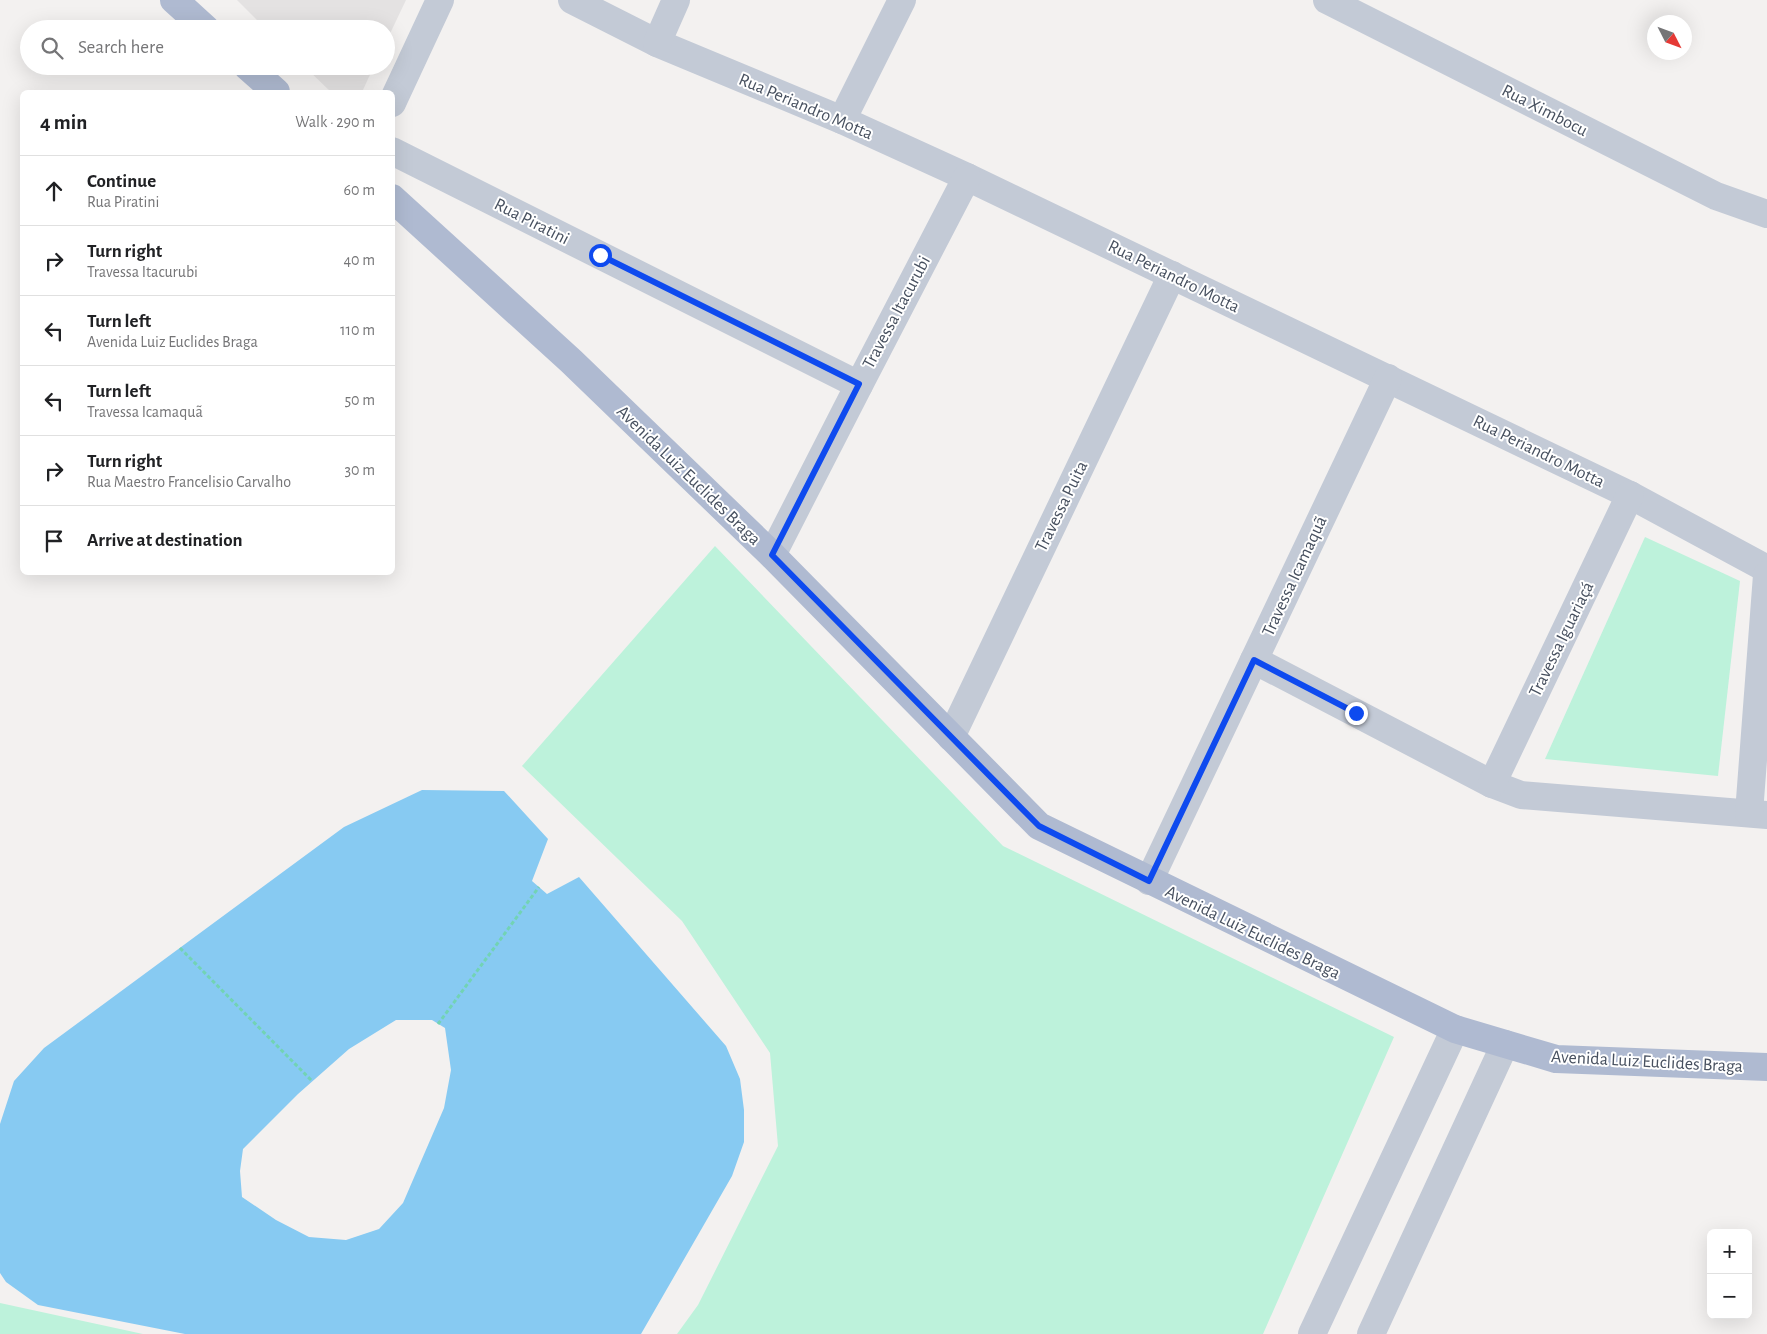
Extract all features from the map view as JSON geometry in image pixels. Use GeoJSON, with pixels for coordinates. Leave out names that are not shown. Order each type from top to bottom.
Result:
{"type":"FeatureCollection","features":[{"type":"Feature","properties":{"kind":"main road"},"geometry":{"type":"LineString","coordinates":[[174,0],[196,20]]}},
{"type":"Feature","properties":{"kind":"main road"},"geometry":{"type":"LineString","coordinates":[[257,75],[274,90]]}},
{"type":"Feature","properties":{"kind":"main road","name":"Avenida Luiz Euclides Braga"},"geometry":{"type":"LineString","coordinates":[[395,201],[572,361],[772,555],[1039,826],[1455,1029],[1556,1059],[1767,1067]]}},
{"type":"Feature","properties":{"kind":"street"},"geometry":{"type":"LineString","coordinates":[[395,97],[440,0]]}},
{"type":"Feature","properties":{"kind":"street","name":"Rua Periandro Motta"},"geometry":{"type":"LineString","coordinates":[[572,0],[658,43],[842,120],[967,177],[1630,495],[1767,570]]}},
{"type":"Feature","properties":{"kind":"street"},"geometry":{"type":"LineString","coordinates":[[658,43],[676,0]]}},
{"type":"Feature","properties":{"kind":"street"},"geometry":{"type":"LineString","coordinates":[[842,120],[902,0]]}},
{"type":"Feature","properties":{"kind":"street","name":"Rua Ximbocu"},"geometry":{"type":"LineString","coordinates":[[1327,0],[1716,196],[1767,214]]}},
{"type":"Feature","properties":{"kind":"street","name":"Rua Piratini"},"geometry":{"type":"LineString","coordinates":[[395,152],[859,384]]}},
{"type":"Feature","properties":{"kind":"street","name":"Travessa Itacurubi"},"geometry":{"type":"LineString","coordinates":[[772,555],[967,177]]}},
{"type":"Feature","properties":{"kind":"street","name":"Travessa Puita"},"geometry":{"type":"LineString","coordinates":[[951,737],[1172,275]]}},
{"type":"Feature","properties":{"kind":"street","name":"Travessa Icamaquã"},"geometry":{"type":"LineString","coordinates":[[1149,881],[1388,378]]}},
{"type":"Feature","properties":{"kind":"street","name":"Travessa Iguariaçá"},"geometry":{"type":"LineString","coordinates":[[1492,784],[1630,495]]}},
{"type":"Feature","properties":{"kind":"street"},"geometry":{"type":"LineString","coordinates":[[1254,660],[1492,784],[1521,795],[1758,814],[1767,575]]}},
{"type":"Feature","properties":{"kind":"street"},"geometry":{"type":"LineString","coordinates":[[1312,1334],[1455,1029]]}},
{"type":"Feature","properties":{"kind":"street"},"geometry":{"type":"LineString","coordinates":[[1372,1334],[1505,1044]]}},
{"type":"Feature","properties":{"kind":"path"},"geometry":{"type":"LineString","coordinates":[[438,1024],[539,887]]}},
{"type":"Feature","properties":{"kind":"path"},"geometry":{"type":"LineString","coordinates":[[180,948],[312,1081]]}},
{"type":"Feature","properties":{"kind":"shaded area"},"geometry":{"type":"Polygon","coordinates":[[[237,0],[406,0],[395,23],[395,20],[257,20],[237,0]]]}},
{"type":"Feature","properties":{"kind":"shaded area"},"geometry":{"type":"Polygon","coordinates":[[[313,75],[370,75],[363,90],[329,90],[313,75]]]}},
{"type":"Feature","properties":{"kind":"green space"},"geometry":{"type":"Polygon","coordinates":[[[1645,537],[1740,581],[1718,776],[1545,759],[1645,537]]]}},
{"type":"Feature","properties":{"kind":"green space"},"geometry":{"type":"Polygon","coordinates":[[[715,546],[1003,846],[1394,1037],[1263,1334],[677,1334],[698,1305],[778,1146],[770,1053],[682,921],[522,766],[715,546]]]}},
{"type":"Feature","properties":{"kind":"green space"},"geometry":{"type":"Polygon","coordinates":[[[0,1303],[143,1334],[0,1334],[0,1303]]]}},
{"type":"Feature","properties":{"kind":"water"},"geometry":{"type":"Polygon","coordinates":[[[422,790],[504,791],[548,839],[532,881],[547,894],[579,877],[726,1046],[740,1079],[744,1110],[744,1142],[732,1176],[641,1334],[185,1334],[38,1305],[6,1282],[0,1273],[0,1124],[14,1081],[44,1048],[344,827],[422,790]],[[396,1020],[349,1049],[298,1094],[243,1149],[240,1171],[242,1197],[276,1220],[309,1237],[346,1240],[379,1229],[403,1203],[444,1108],[451,1070],[445,1028],[432,1020],[396,1020]]]}},
{"type":"Feature","properties":{"kind":"route"},"geometry":{"type":"LineString","coordinates":[[600,255],[859,384],[772,555],[1039,826],[1149,881],[1254,660],[1356,713]]}}]}
